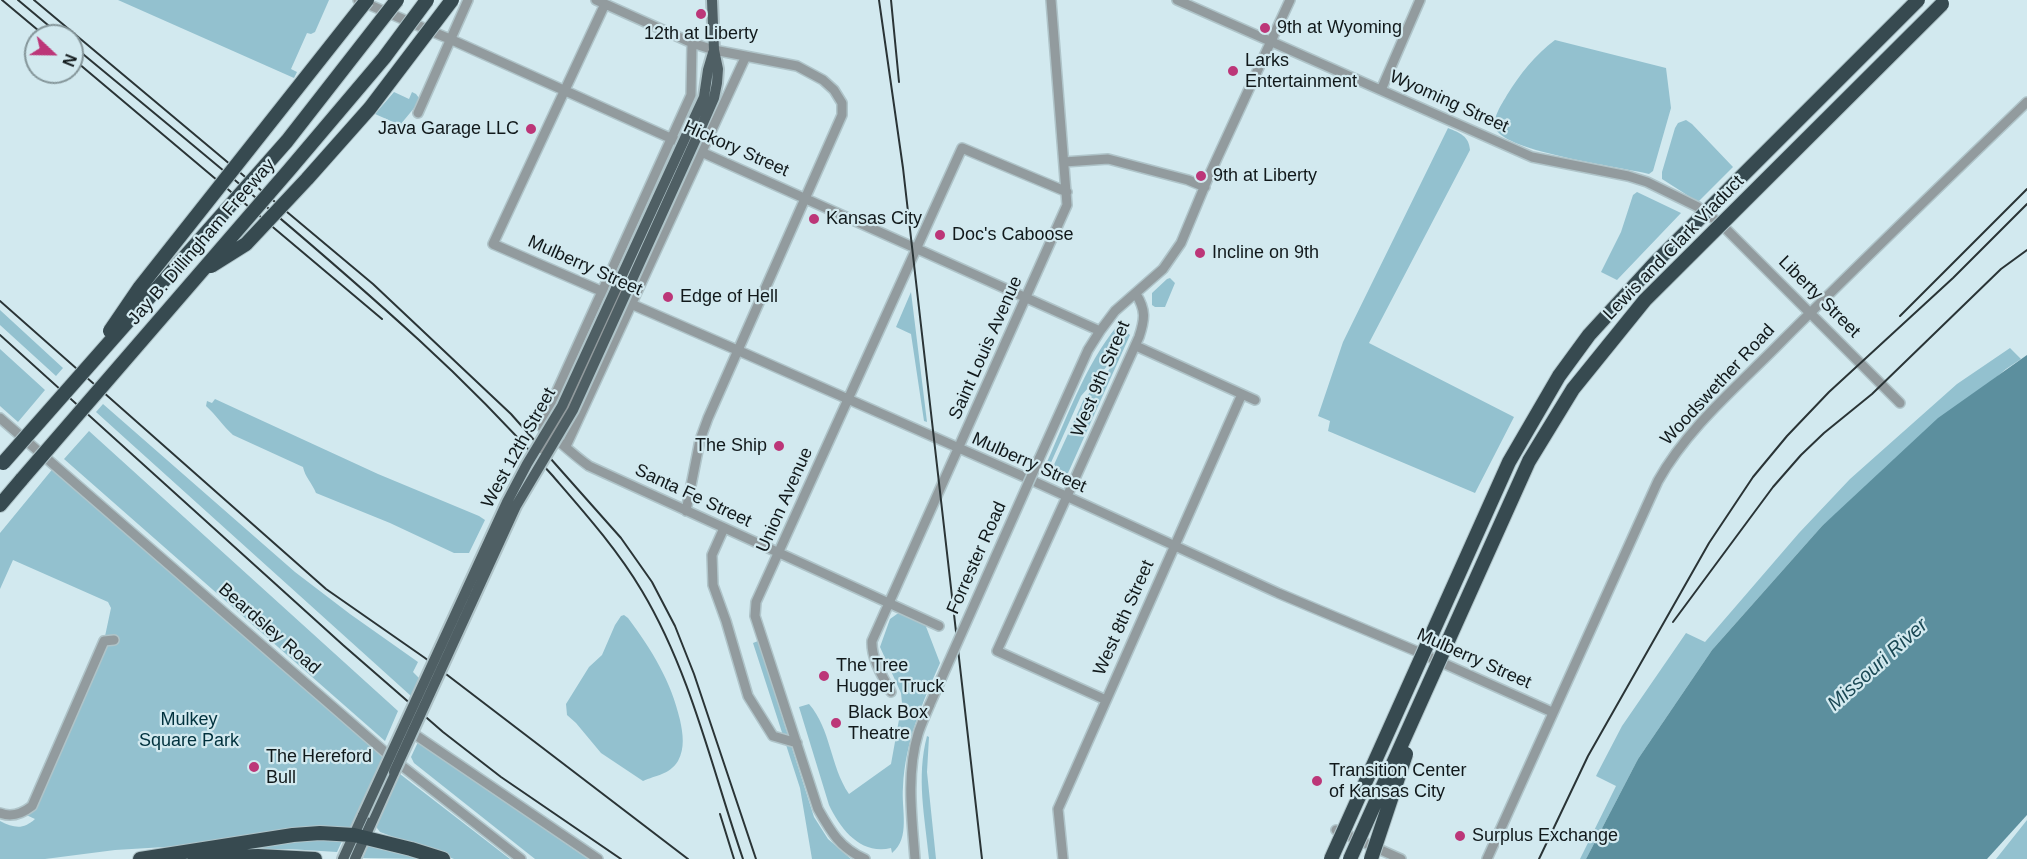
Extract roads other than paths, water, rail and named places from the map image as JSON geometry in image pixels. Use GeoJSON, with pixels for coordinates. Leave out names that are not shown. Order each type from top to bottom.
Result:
{"type":"FeatureCollection","features":[{"type":"Feature","properties":{"kind":"highway"},"geometry":{"type":"LineString","coordinates":[[75,382],[140,287],[367,0]]}},
{"type":"Feature","properties":{"kind":"highway","name":"Jay B. Dillingham Freeway"},"geometry":{"type":"LineString","coordinates":[[2,465],[287,141],[397,0]]}},
{"type":"Feature","properties":{"kind":"highway","name":"Jay B. Dillingham Freeway"},"geometry":{"type":"LineString","coordinates":[[0,505],[369,75],[427,0]]}},
{"type":"Feature","properties":{"kind":"highway"},"geometry":{"type":"LineString","coordinates":[[199,273],[246,244],[307,180],[370,108],[452,0]]}},
{"type":"Feature","properties":{"kind":"highway","name":"Lewis and Clark Viaduct"},"geometry":{"type":"LineString","coordinates":[[1331,859],[1509,462],[1559,376],[1589,335],[1633,286],[1918,0]]}},
{"type":"Feature","properties":{"kind":"highway","name":"Lewis and Clark Viaduct"},"geometry":{"type":"LineString","coordinates":[[1350,859],[1529,461],[1573,389],[1645,300],[1946,0]]}},
{"type":"Feature","properties":{"kind":"highway"},"geometry":{"type":"LineString","coordinates":[[1371,859],[1434,672]]}},
{"type":"Feature","properties":{"kind":"highway"},"geometry":{"type":"LineString","coordinates":[[140,859],[293,835],[333,833],[411,849],[443,859]]}},
{"type":"Feature","properties":{"kind":"highway"},"geometry":{"type":"LineString","coordinates":[[178,859],[258,856],[315,859]]}},
{"type":"Feature","properties":{"kind":"main road","name":"West 12th Street"},"geometry":{"type":"LineString","coordinates":[[351,855],[507,502],[562,406],[696,128],[714,50],[712,0]]}},
{"type":"Feature","properties":{"kind":"street","name":"Hickory Street"},"geometry":{"type":"LineString","coordinates":[[358,0],[452,39],[1100,331]]}},
{"type":"Feature","properties":{"kind":"street"},"geometry":{"type":"LineString","coordinates":[[418,113],[468,0]]}},
{"type":"Feature","properties":{"kind":"street","name":"Saint Louis Avenue"},"geometry":{"type":"LineString","coordinates":[[891,692],[872,649],[872,641],[1067,205],[1051,0]]}},
{"type":"Feature","properties":{"kind":"street","name":"Wyoming Street"},"geometry":{"type":"LineString","coordinates":[[1178,0],[1532,157],[1647,182],[1698,207],[1711,216]]}},
{"type":"Feature","properties":{"kind":"street"},"geometry":{"type":"LineString","coordinates":[[1136,294],[1163,269],[1181,243],[1204,186],[1290,0]]}},
{"type":"Feature","properties":{"kind":"street"},"geometry":{"type":"LineString","coordinates":[[1381,90],[1420,0]]}},
{"type":"Feature","properties":{"kind":"street"},"geometry":{"type":"LineString","coordinates":[[565,90],[601,2],[692,43],[745,58],[797,66],[822,80],[834,90],[842,103],[842,115],[737,350],[700,440],[686,511]]}},
{"type":"Feature","properties":{"kind":"street","name":"West 12th Street"},"geometry":{"type":"LineString","coordinates":[[541,426],[691,95],[692,43]]}},
{"type":"Feature","properties":{"kind":"street","name":"West 12th Street"},"geometry":{"type":"LineString","coordinates":[[566,446],[745,58]]}},
{"type":"Feature","properties":{"kind":"street","name":"Mulberry Street"},"geometry":{"type":"LineString","coordinates":[[565,90],[493,244],[631,303],[1552,712]]}},
{"type":"Feature","properties":{"kind":"street","name":"Woodswether Road"},"geometry":{"type":"LineString","coordinates":[[1487,859],[1552,712],[1658,481],[1670,460],[1692,432],[1811,312],[1975,150],[2027,102]]}},
{"type":"Feature","properties":{"kind":"street"},"geometry":{"type":"LineString","coordinates":[[395,761],[519,486],[567,409],[687,146]]}},
{"type":"Feature","properties":{"kind":"street","name":"Union Avenue"},"geometry":{"type":"LineString","coordinates":[[865,859],[848,850],[833,836],[818,809],[754,616],[756,602],[962,148],[1067,192]]}},
{"type":"Feature","properties":{"kind":"street"},"geometry":{"type":"LineString","coordinates":[[1064,162],[1108,159],[1204,186]]}},
{"type":"Feature","properties":{"kind":"street","name":"Liberty Street"},"geometry":{"type":"LineString","coordinates":[[1711,216],[1811,312],[1900,403]]}},
{"type":"Feature","properties":{"kind":"street","name":"Forrester Road"},"geometry":{"type":"LineString","coordinates":[[915,859],[911,803],[912,762],[918,735],[930,704],[1088,350],[1115,311],[1136,294]]}},
{"type":"Feature","properties":{"kind":"street","name":"West 9th Street"},"geometry":{"type":"LineString","coordinates":[[1106,700],[997,651],[1136,346],[1144,320],[1143,306],[1136,294]]}},
{"type":"Feature","properties":{"kind":"street"},"geometry":{"type":"LineString","coordinates":[[1136,346],[1255,400]]}},
{"type":"Feature","properties":{"kind":"street","name":"West 8th Street"},"geometry":{"type":"LineString","coordinates":[[1063,859],[1058,809],[1173,545],[1242,394]]}},
{"type":"Feature","properties":{"kind":"street","name":"Beardsley Road"},"geometry":{"type":"LineString","coordinates":[[0,418],[395,761],[521,859]]}},
{"type":"Feature","properties":{"kind":"street","name":"Santa Fe Street"},"geometry":{"type":"LineString","coordinates":[[541,426],[589,466],[939,626]]}},
{"type":"Feature","properties":{"kind":"street"},"geometry":{"type":"LineString","coordinates":[[723,528],[712,555],[713,585],[748,696],[773,736],[797,743]]}},
{"type":"Feature","properties":{"kind":"street"},"geometry":{"type":"LineString","coordinates":[[0,813],[6,816],[22,813],[32,806],[104,641],[114,640]]}},
{"type":"Feature","properties":{"kind":"street"},"geometry":{"type":"LineString","coordinates":[[417,736],[598,859]]}},
{"type":"Feature","properties":{"kind":"street"},"geometry":{"type":"LineString","coordinates":[[1336,830],[1401,859]]}},
{"type":"Feature","properties":{"kind":"water","name":"Missouri River"},"geometry":{"type":"Polygon","coordinates":[[[2027,355],[2027,815],[1987,859],[1586,859],[1638,759],[1712,650],[1822,526],[1938,418],[2027,355]]]}},
{"type":"Feature","properties":{"kind":"railway"},"geometry":{"type":"LineString","coordinates":[[2,0],[31,24]]}},
{"type":"Feature","properties":{"kind":"railway"},"geometry":{"type":"LineString","coordinates":[[18,0],[47,24]]}},
{"type":"Feature","properties":{"kind":"railway"},"geometry":{"type":"LineString","coordinates":[[34,0],[373,284],[511,414],[621,538],[652,582],[675,626],[694,674],[756,859]]}},
{"type":"Feature","properties":{"kind":"railway"},"geometry":{"type":"LineString","coordinates":[[879,0],[903,168],[982,859]]}},
{"type":"Feature","properties":{"kind":"railway"},"geometry":{"type":"LineString","coordinates":[[891,0],[899,82]]}},
{"type":"Feature","properties":{"kind":"railway"},"geometry":{"type":"LineString","coordinates":[[84,55],[291,227],[419,340],[504,423],[588,517],[622,560],[642,591],[674,655],[699,722],[743,859]]}},
{"type":"Feature","properties":{"kind":"railway"},"geometry":{"type":"LineString","coordinates":[[84,68],[382,319]]}},
{"type":"Feature","properties":{"kind":"railway"},"geometry":{"type":"LineString","coordinates":[[1900,316],[2027,189]]}},
{"type":"Feature","properties":{"kind":"railway"},"geometry":{"type":"LineString","coordinates":[[1539,859],[1588,756],[1709,543],[1753,477],[1787,436],[1829,392],[1953,278],[2027,204]]}},
{"type":"Feature","properties":{"kind":"railway"},"geometry":{"type":"LineString","coordinates":[[1673,622],[1773,487],[1801,455],[1872,394],[2001,269],[2027,250]]}},
{"type":"Feature","properties":{"kind":"railway"},"geometry":{"type":"LineString","coordinates":[[0,301],[326,589],[425,658],[688,859]]}},
{"type":"Feature","properties":{"kind":"railway"},"geometry":{"type":"LineString","coordinates":[[0,335],[343,645],[443,732],[501,777],[621,859]]}},
{"type":"Feature","properties":{"kind":"railway"},"geometry":{"type":"LineString","coordinates":[[720,814],[734,859]]}},
{"type":"Feature","properties":{"kind":"place","name":"12th at Liberty"},"geometry":{"type":"Point","coordinates":[701,14]}},
{"type":"Feature","properties":{"kind":"place","name":"9th at Wyoming"},"geometry":{"type":"Point","coordinates":[1265,28]}},
{"type":"Feature","properties":{"kind":"place","name":"Larks Entertainment"},"geometry":{"type":"Point","coordinates":[1233,71]}},
{"type":"Feature","properties":{"kind":"place","name":"Java Garage LLC"},"geometry":{"type":"Point","coordinates":[531,129]}},
{"type":"Feature","properties":{"kind":"place","name":"9th at Liberty"},"geometry":{"type":"Point","coordinates":[1201,176]}},
{"type":"Feature","properties":{"kind":"place","name":"Kansas City"},"geometry":{"type":"Point","coordinates":[814,219]}},
{"type":"Feature","properties":{"kind":"place","name":"Doc's Caboose"},"geometry":{"type":"Point","coordinates":[940,235]}},
{"type":"Feature","properties":{"kind":"place","name":"Incline on 9th"},"geometry":{"type":"Point","coordinates":[1200,253]}},
{"type":"Feature","properties":{"kind":"place","name":"Edge of Hell"},"geometry":{"type":"Point","coordinates":[668,297]}},
{"type":"Feature","properties":{"kind":"place","name":"The Ship"},"geometry":{"type":"Point","coordinates":[779,446]}},
{"type":"Feature","properties":{"kind":"place","name":"The Tree Hugger Truck"},"geometry":{"type":"Point","coordinates":[824,676]}},
{"type":"Feature","properties":{"kind":"place","name":"Black Box Theatre"},"geometry":{"type":"Point","coordinates":[836,723]}},
{"type":"Feature","properties":{"kind":"place","name":"The Hereford Bull"},"geometry":{"type":"Point","coordinates":[254,767]}},
{"type":"Feature","properties":{"kind":"place","name":"Transition Center of Kansas City"},"geometry":{"type":"Point","coordinates":[1317,781]}},
{"type":"Feature","properties":{"kind":"place","name":"Surplus Exchange"},"geometry":{"type":"Point","coordinates":[1460,836]}},
{"type":"Feature","properties":{"kind":"park label","name":"Mulkey Square Park"},"geometry":{"type":"Point","coordinates":[189,730]}}]}
